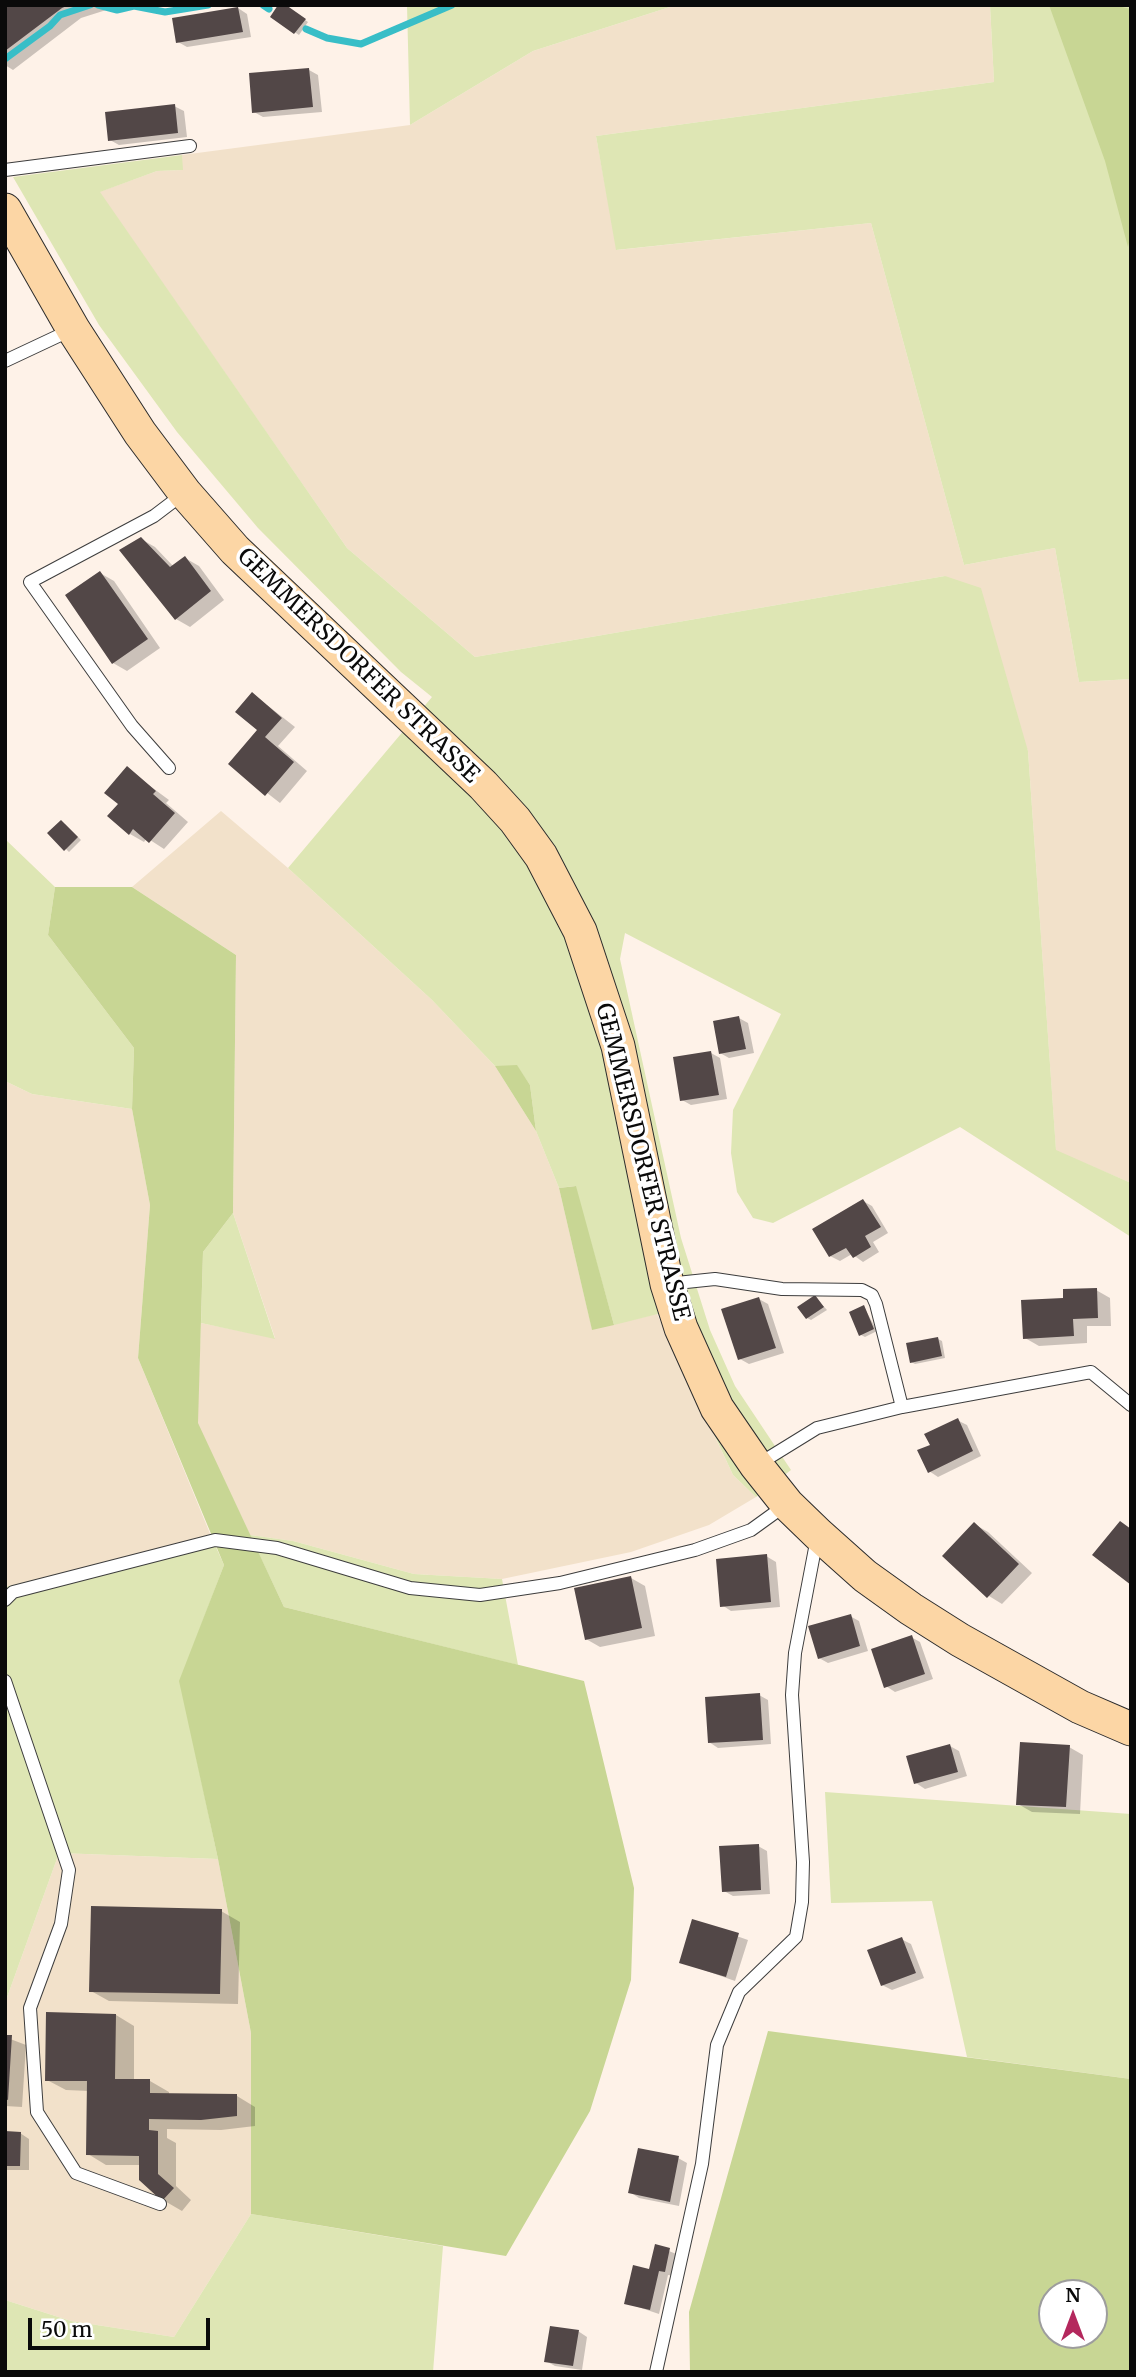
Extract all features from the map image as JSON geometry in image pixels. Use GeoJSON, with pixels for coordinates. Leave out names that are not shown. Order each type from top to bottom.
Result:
{"type":"FeatureCollection","features":[{"type":"Feature","properties":{"kind":"main road","name":"GEMMERSDORFER STRASSE"},"geometry":{"type":"LineString","coordinates":[[5,210],[73,329],[140,433],[185,493],[235,550],[484,785],[515,820],[541,856],[580,931],[618,1046],[667,1284],[681,1328],[717,1408],[756,1465],[787,1504],[865,1576],[960,1640],[1080,1707],[1131,1729]]}},
{"type":"Feature","properties":{"kind":"lane"},"geometry":{"type":"LineString","coordinates":[[5,170],[190,146]]}},
{"type":"Feature","properties":{"kind":"lane"},"geometry":{"type":"LineString","coordinates":[[5,361],[73,329]]}},
{"type":"Feature","properties":{"kind":"lane"},"geometry":{"type":"LineString","coordinates":[[169,768],[132,726],[30,582],[154,516],[185,493]]}},
{"type":"Feature","properties":{"kind":"lane"},"geometry":{"type":"LineString","coordinates":[[667,1284],[715,1279],[782,1289],[862,1290],[872,1295],[902,1407]]}},
{"type":"Feature","properties":{"kind":"lane"},"geometry":{"type":"LineString","coordinates":[[756,1465],[817,1428],[902,1407],[1091,1373],[1131,1405]]}},
{"type":"Feature","properties":{"kind":"lane"},"geometry":{"type":"LineString","coordinates":[[5,1600],[13,1592],[215,1540],[277,1548],[410,1588],[480,1595],[560,1583],[695,1550],[751,1530],[787,1504]]}},
{"type":"Feature","properties":{"kind":"lane"},"geometry":{"type":"LineString","coordinates":[[656,2372],[702,2164],[717,2045],[739,1992],[796,1937],[802,1902],[803,1862],[792,1695],[795,1653],[818,1534]]}},
{"type":"Feature","properties":{"kind":"lane"},"geometry":{"type":"LineString","coordinates":[[5,1681],[69,1870],[61,1924],[30,2008],[37,2112],[76,2173],[160,2204]]}},
{"type":"Feature","properties":{"kind":"shaded area"},"geometry":{"type":"Polygon","coordinates":[[[676,5],[990,5],[994,82],[596,136],[617,250],[871,223],[964,565],[1055,548],[1079,682],[1131,679],[1131,1183],[1056,1151],[1028,751],[945,576],[475,657],[347,548],[99,192],[157,171],[182,170],[182,155],[410,125],[533,51],[676,5]]]}},
{"type":"Feature","properties":{"kind":"shaded area"},"geometry":{"type":"Polygon","coordinates":[[[221,811],[288,868],[432,1000],[495,1066],[536,1131],[559,1188],[592,1329],[657,1314],[733,1475],[756,1497],[709,1525],[631,1552],[502,1579],[414,1574],[293,1541],[250,1535],[197,1423],[201,1323],[275,1338],[233,1213],[236,955],[132,887],[221,811]]]}},
{"type":"Feature","properties":{"kind":"shaded area"},"geometry":{"type":"Polygon","coordinates":[[[5,1081],[32,1094],[132,1109],[150,1205],[138,1358],[211,1536],[5,1587],[5,1081]]]}},
{"type":"Feature","properties":{"kind":"shaded area"},"geometry":{"type":"Polygon","coordinates":[[[59,1853],[218,1859],[251,2033],[251,2214],[174,2337],[71,2321],[5,2300],[5,2003],[59,1853]]]}},
{"type":"Feature","properties":{"kind":"green space"},"geometry":{"type":"Polygon","coordinates":[[[407,5],[676,5],[533,51],[410,125],[407,5]]]}},
{"type":"Feature","properties":{"kind":"green space"},"geometry":{"type":"Polygon","coordinates":[[[990,5],[1131,5],[1131,679],[1079,682],[1055,548],[964,565],[871,223],[616,250],[596,136],[994,82],[990,5]]]}},
{"type":"Feature","properties":{"kind":"green space"},"geometry":{"type":"Polygon","coordinates":[[[1049,5],[1113,5],[1131,9],[1131,233],[1128,247],[1105,161],[1049,5]]]}},
{"type":"Feature","properties":{"kind":"green space"},"geometry":{"type":"Polygon","coordinates":[[[182,155],[183,170],[157,171],[100,192],[347,548],[475,657],[945,576],[981,588],[1028,751],[1056,1150],[1131,1183],[1131,1237],[960,1127],[773,1223],[753,1218],[737,1192],[731,1153],[733,1110],[781,1014],[625,933],[620,959],[681,1238],[710,1330],[735,1386],[791,1470],[756,1497],[733,1475],[658,1314],[614,1325],[575,1186],[559,1188],[536,1131],[530,1085],[517,1066],[495,1066],[432,1000],[288,868],[432,697],[401,672],[258,528],[177,432],[99,325],[13,177],[182,155]]]}},
{"type":"Feature","properties":{"kind":"green space"},"geometry":{"type":"Polygon","coordinates":[[[5,839],[55,887],[48,935],[134,1048],[132,1109],[32,1094],[5,1081],[5,839]]]}},
{"type":"Feature","properties":{"kind":"green space"},"geometry":{"type":"Polygon","coordinates":[[[55,887],[132,887],[236,955],[233,1213],[203,1252],[198,1423],[284,1607],[584,1681],[634,1888],[631,1980],[590,2111],[506,2256],[251,2214],[251,2033],[218,1859],[179,1681],[224,1565],[138,1358],[150,1205],[132,1109],[134,1048],[48,935],[55,887]]]}},
{"type":"Feature","properties":{"kind":"green space"},"geometry":{"type":"Polygon","coordinates":[[[517,1065],[530,1085],[536,1131],[495,1066],[517,1065]]]}},
{"type":"Feature","properties":{"kind":"green space"},"geometry":{"type":"Polygon","coordinates":[[[576,1186],[614,1325],[592,1330],[559,1188],[576,1186]]]}},
{"type":"Feature","properties":{"kind":"green space"},"geometry":{"type":"Polygon","coordinates":[[[233,1213],[275,1339],[201,1323],[203,1252],[233,1213]]]}},
{"type":"Feature","properties":{"kind":"green space"},"geometry":{"type":"Polygon","coordinates":[[[250,1535],[293,1541],[414,1574],[502,1579],[518,1665],[284,1607],[250,1535]]]}},
{"type":"Feature","properties":{"kind":"green space"},"geometry":{"type":"Polygon","coordinates":[[[211,1536],[224,1565],[180,1681],[218,1859],[59,1853],[5,2003],[5,1587],[211,1536]]]}},
{"type":"Feature","properties":{"kind":"green space"},"geometry":{"type":"Polygon","coordinates":[[[825,1792],[1131,1814],[1131,2079],[967,2057],[932,1901],[831,1903],[825,1792]]]}},
{"type":"Feature","properties":{"kind":"green space"},"geometry":{"type":"Polygon","coordinates":[[[768,2031],[1131,2079],[1131,2372],[690,2372],[689,2312],[768,2031]]]}},
{"type":"Feature","properties":{"kind":"green space"},"geometry":{"type":"Polygon","coordinates":[[[251,2214],[443,2246],[433,2372],[5,2372],[5,2300],[71,2321],[174,2337],[251,2214]]]}},
{"type":"Feature","properties":{"kind":"building"},"geometry":{"type":"Polygon","coordinates":[[[69,5],[62,8],[5,51],[5,6],[69,5]]]}},
{"type":"Feature","properties":{"kind":"building"},"geometry":{"type":"Polygon","coordinates":[[[278,5],[286,5],[306,19],[294,34],[270,17],[278,5]]]}},
{"type":"Feature","properties":{"kind":"building"},"geometry":{"type":"Polygon","coordinates":[[[238,7],[243,32],[176,43],[172,18],[238,7]]]}},
{"type":"Feature","properties":{"kind":"building"},"geometry":{"type":"Polygon","coordinates":[[[309,68],[313,107],[252,113],[249,73],[309,68]]]}},
{"type":"Feature","properties":{"kind":"building"},"geometry":{"type":"Polygon","coordinates":[[[175,104],[178,133],[108,141],[105,112],[175,104]]]}},
{"type":"Feature","properties":{"kind":"building"},"geometry":{"type":"Polygon","coordinates":[[[141,537],[170,567],[185,556],[211,591],[175,620],[119,550],[141,537]]]}},
{"type":"Feature","properties":{"kind":"building"},"geometry":{"type":"Polygon","coordinates":[[[100,571],[148,639],[112,664],[65,595],[100,571]]]}},
{"type":"Feature","properties":{"kind":"building"},"geometry":{"type":"Polygon","coordinates":[[[252,692],[282,718],[265,737],[294,762],[265,796],[228,764],[257,730],[235,712],[252,692]]]}},
{"type":"Feature","properties":{"kind":"building"},"geometry":{"type":"Polygon","coordinates":[[[127,766],[156,791],[153,794],[175,813],[149,843],[133,829],[129,835],[107,816],[118,804],[104,793],[127,766]]]}},
{"type":"Feature","properties":{"kind":"building"},"geometry":{"type":"Polygon","coordinates":[[[61,820],[78,837],[64,851],[47,833],[61,820]]]}},
{"type":"Feature","properties":{"kind":"building"},"geometry":{"type":"Polygon","coordinates":[[[739,1016],[746,1049],[719,1054],[713,1021],[739,1016]]]}},
{"type":"Feature","properties":{"kind":"building"},"geometry":{"type":"Polygon","coordinates":[[[711,1051],[719,1095],[680,1101],[673,1057],[711,1051]]]}},
{"type":"Feature","properties":{"kind":"building"},"geometry":{"type":"Polygon","coordinates":[[[863,1199],[881,1227],[865,1236],[871,1247],[853,1258],[846,1248],[829,1257],[812,1229],[863,1199]]]}},
{"type":"Feature","properties":{"kind":"building"},"geometry":{"type":"Polygon","coordinates":[[[1097,1288],[1098,1318],[1073,1319],[1074,1336],[1023,1339],[1021,1300],[1063,1298],[1063,1289],[1097,1288]]]}},
{"type":"Feature","properties":{"kind":"building"},"geometry":{"type":"Polygon","coordinates":[[[815,1295],[824,1307],[806,1319],[797,1307],[815,1295]]]}},
{"type":"Feature","properties":{"kind":"building"},"geometry":{"type":"Polygon","coordinates":[[[759,1297],[776,1348],[738,1360],[721,1309],[759,1297]]]}},
{"type":"Feature","properties":{"kind":"building"},"geometry":{"type":"Polygon","coordinates":[[[864,1305],[874,1329],[859,1336],[849,1312],[864,1305]]]}},
{"type":"Feature","properties":{"kind":"building"},"geometry":{"type":"Polygon","coordinates":[[[938,1337],[942,1356],[910,1363],[906,1343],[938,1337]]]}},
{"type":"Feature","properties":{"kind":"building"},"geometry":{"type":"Polygon","coordinates":[[[958,1418],[973,1451],[928,1473],[917,1450],[930,1445],[924,1434],[958,1418]]]}},
{"type":"Feature","properties":{"kind":"building"},"geometry":{"type":"Polygon","coordinates":[[[1120,1521],[1131,1529],[1131,1585],[1092,1555],[1120,1521]]]}},
{"type":"Feature","properties":{"kind":"building"},"geometry":{"type":"Polygon","coordinates":[[[974,1522],[1019,1564],[987,1598],[942,1556],[974,1522]]]}},
{"type":"Feature","properties":{"kind":"building"},"geometry":{"type":"Polygon","coordinates":[[[767,1554],[771,1602],[720,1607],[716,1559],[767,1554]]]}},
{"type":"Feature","properties":{"kind":"building"},"geometry":{"type":"Polygon","coordinates":[[[631,1576],[642,1628],[585,1640],[574,1588],[631,1576]]]}},
{"type":"Feature","properties":{"kind":"building"},"geometry":{"type":"Polygon","coordinates":[[[851,1614],[860,1646],[818,1659],[808,1626],[851,1614]]]}},
{"type":"Feature","properties":{"kind":"building"},"geometry":{"type":"Polygon","coordinates":[[[912,1635],[925,1674],[884,1688],[871,1649],[912,1635]]]}},
{"type":"Feature","properties":{"kind":"building"},"geometry":{"type":"Polygon","coordinates":[[[760,1693],[763,1740],[708,1743],[705,1697],[760,1693]]]}},
{"type":"Feature","properties":{"kind":"building"},"geometry":{"type":"Polygon","coordinates":[[[1020,1742],[1070,1745],[1066,1807],[1016,1805],[1020,1742]]]}},
{"type":"Feature","properties":{"kind":"building"},"geometry":{"type":"Polygon","coordinates":[[[950,1744],[958,1772],[914,1784],[906,1756],[950,1744]]]}},
{"type":"Feature","properties":{"kind":"building"},"geometry":{"type":"Polygon","coordinates":[[[759,1844],[761,1890],[722,1892],[719,1846],[759,1844]]]}},
{"type":"Feature","properties":{"kind":"building"},"geometry":{"type":"Polygon","coordinates":[[[91,1906],[222,1909],[220,1994],[89,1992],[91,1906]]]}},
{"type":"Feature","properties":{"kind":"building"},"geometry":{"type":"Polygon","coordinates":[[[692,1919],[739,1933],[726,1977],[679,1963],[692,1919]]]}},
{"type":"Feature","properties":{"kind":"building"},"geometry":{"type":"Polygon","coordinates":[[[902,1937],[916,1973],[881,1986],[867,1950],[902,1937]]]}},
{"type":"Feature","properties":{"kind":"building"},"geometry":{"type":"Polygon","coordinates":[[[46,2012],[116,2014],[115,2079],[150,2079],[150,2093],[237,2094],[237,2116],[201,2120],[149,2119],[149,2130],[158,2131],[158,2174],[174,2188],[162,2201],[139,2180],[139,2156],[86,2155],[87,2081],[45,2081],[46,2012]]]}},
{"type":"Feature","properties":{"kind":"building"},"geometry":{"type":"Polygon","coordinates":[[[5,2035],[12,2035],[8,2100],[5,2099],[5,2035]]]}},
{"type":"Feature","properties":{"kind":"building"},"geometry":{"type":"Polygon","coordinates":[[[5,2131],[21,2132],[20,2166],[5,2166],[5,2131]]]}},
{"type":"Feature","properties":{"kind":"building"},"geometry":{"type":"Polygon","coordinates":[[[638,2148],[679,2156],[670,2202],[628,2193],[638,2148]]]}},
{"type":"Feature","properties":{"kind":"building"},"geometry":{"type":"Polygon","coordinates":[[[655,2244],[670,2248],[665,2272],[659,2271],[650,2310],[624,2304],[633,2265],[649,2269],[655,2244]]]}},
{"type":"Feature","properties":{"kind":"building"},"geometry":{"type":"Polygon","coordinates":[[[550,2326],[579,2330],[573,2366],[544,2362],[550,2326]]]}},
{"type":"Feature","properties":{"kind":"waterway"},"geometry":{"type":"LineString","coordinates":[[5,59],[50,26],[60,15],[90,5]]}},
{"type":"Feature","properties":{"kind":"waterway"},"geometry":{"type":"LineString","coordinates":[[98,5],[117,10],[134,6],[165,12],[208,5]]}},
{"type":"Feature","properties":{"kind":"waterway"},"geometry":{"type":"LineString","coordinates":[[263,5],[269,9]]}},
{"type":"Feature","properties":{"kind":"waterway"},"geometry":{"type":"LineString","coordinates":[[306,29],[327,38],[361,44],[452,5]]}}]}
